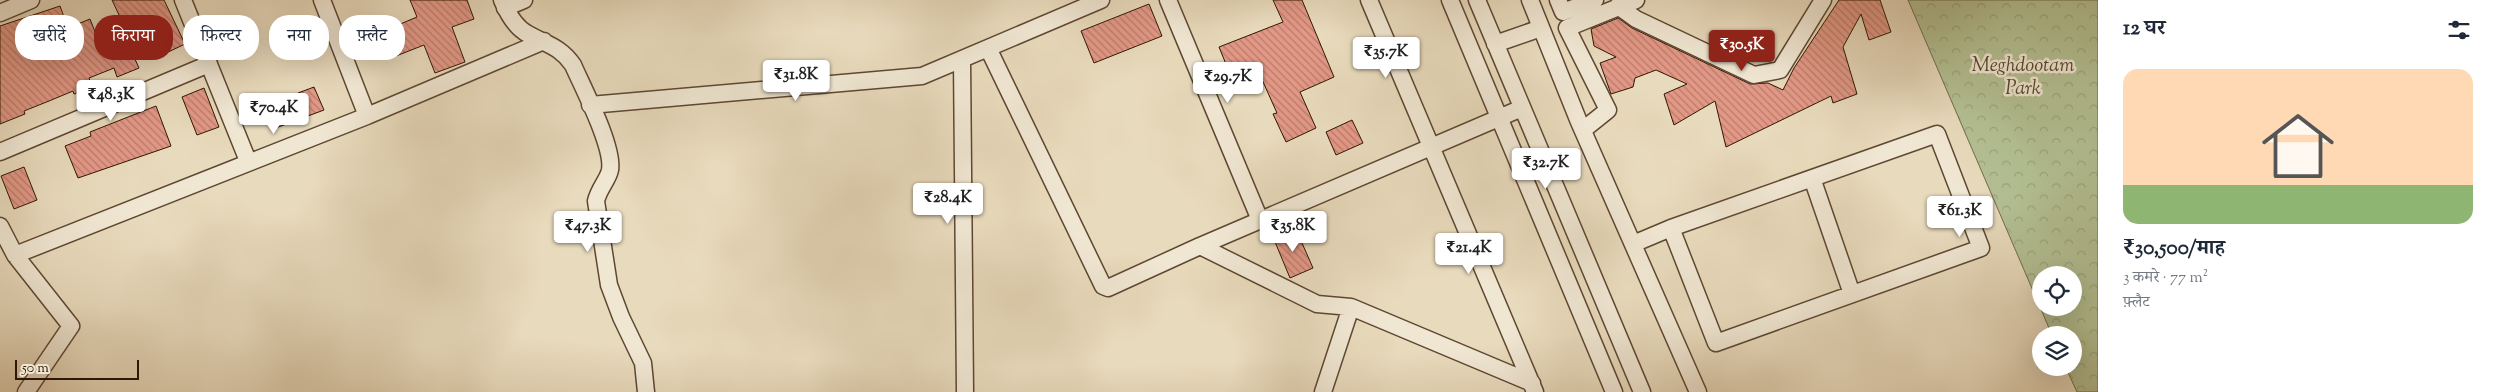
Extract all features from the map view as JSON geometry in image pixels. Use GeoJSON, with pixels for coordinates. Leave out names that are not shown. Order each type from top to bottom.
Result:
{"type":"FeatureCollection","features":[{"type":"Feature","properties":{"kind":"street"},"geometry":{"type":"LineString","coordinates":[[0,13],[31,0]]}},
{"type":"Feature","properties":{"kind":"street"},"geometry":{"type":"LineString","coordinates":[[183,0],[248,162]]}},
{"type":"Feature","properties":{"kind":"street"},"geometry":{"type":"LineString","coordinates":[[322,0],[367,116]]}},
{"type":"Feature","properties":{"kind":"street"},"geometry":{"type":"LineString","coordinates":[[524,0],[503,4],[518,27],[527,34],[544,41],[566,55],[573,65],[609,156],[610,172],[598,190],[596,201],[609,285],[621,317],[644,363],[646,392]]}},
{"type":"Feature","properties":{"kind":"street"},"geometry":{"type":"LineString","coordinates":[[590,105],[922,76],[1101,0]]}},
{"type":"Feature","properties":{"kind":"street"},"geometry":{"type":"LineString","coordinates":[[1168,0],[1260,220]]}},
{"type":"Feature","properties":{"kind":"street"},"geometry":{"type":"LineString","coordinates":[[1369,0],[1431,146],[1523,386]]}},
{"type":"Feature","properties":{"kind":"street"},"geometry":{"type":"LineString","coordinates":[[1450,0],[1614,392]]}},
{"type":"Feature","properties":{"kind":"street"},"geometry":{"type":"LineString","coordinates":[[1477,0],[1642,392]]}},
{"type":"Feature","properties":{"kind":"street"},"geometry":{"type":"LineString","coordinates":[[1530,0],[1583,130],[1698,392]]}},
{"type":"Feature","properties":{"kind":"street"},"geometry":{"type":"LineString","coordinates":[[1558,0],[1563,12],[1595,0]]}},
{"type":"Feature","properties":{"kind":"street"},"geometry":{"type":"LineString","coordinates":[[1583,130],[1608,110],[1567,28],[1636,0]]}},
{"type":"Feature","properties":{"kind":"street"},"geometry":{"type":"LineString","coordinates":[[1618,6],[1636,19],[1754,75],[1780,70],[1823,0]]}},
{"type":"Feature","properties":{"kind":"street"},"geometry":{"type":"LineString","coordinates":[[1495,44],[1541,28]]}},
{"type":"Feature","properties":{"kind":"street"},"geometry":{"type":"LineString","coordinates":[[15,255],[367,116],[544,41]]}},
{"type":"Feature","properties":{"kind":"street"},"geometry":{"type":"LineString","coordinates":[[988,48],[1103,286],[1112,287],[1200,246],[1522,108]]}},
{"type":"Feature","properties":{"kind":"street"},"geometry":{"type":"LineString","coordinates":[[962,59],[965,392]]}},
{"type":"Feature","properties":{"kind":"street"},"geometry":{"type":"LineString","coordinates":[[0,152],[209,64]]}},
{"type":"Feature","properties":{"kind":"street"},"geometry":{"type":"LineString","coordinates":[[1633,244],[1671,228],[1937,134],[1981,248],[1716,343],[1671,228]]}},
{"type":"Feature","properties":{"kind":"street"},"geometry":{"type":"LineString","coordinates":[[1812,178],[1852,294]]}},
{"type":"Feature","properties":{"kind":"street"},"geometry":{"type":"LineString","coordinates":[[0,226],[15,255],[71,326],[26,392]]}},
{"type":"Feature","properties":{"kind":"street"},"geometry":{"type":"LineString","coordinates":[[1200,246],[1317,304],[1351,307],[1523,386]]}},
{"type":"Feature","properties":{"kind":"street"},"geometry":{"type":"LineString","coordinates":[[1323,392],[1351,307]]}},
{"type":"Feature","properties":{"kind":"green space","name":"Meghdootam Park"},"geometry":{"type":"Polygon","coordinates":[[[1908,0],[2098,0],[2098,392],[2077,392],[2070,376],[2082,376],[2082,326],[2048,326],[2044,316],[2082,316],[2082,266],[2032,266],[2032,288],[1908,0]]]}},
{"type":"Feature","properties":{"kind":"building"},"geometry":{"type":"Polygon","coordinates":[[[112,0],[164,0],[171,15],[119,15],[112,0]]]}},
{"type":"Feature","properties":{"kind":"building"},"geometry":{"type":"Polygon","coordinates":[[[410,0],[467,0],[474,19],[452,27],[465,62],[435,73],[424,45],[405,52],[405,22],[417,17],[410,0]]]}},
{"type":"Feature","properties":{"kind":"building"},"geometry":{"type":"Polygon","coordinates":[[[1273,0],[1302,0],[1334,77],[1300,92],[1316,128],[1286,142],[1273,114],[1277,113],[1255,64],[1230,74],[1219,47],[1283,22],[1273,0]]]}},
{"type":"Feature","properties":{"kind":"building"},"geometry":{"type":"Polygon","coordinates":[[[1839,0],[1880,0],[1891,32],[1869,40],[1861,14],[1843,47],[1857,94],[1833,103],[1831,96],[1726,147],[1715,101],[1674,125],[1664,94],[1687,84],[1656,70],[1635,78],[1633,87],[1611,94],[1600,63],[1616,57],[1594,46],[1591,29],[1618,18],[1632,28],[1750,84],[1768,83],[1783,90],[1794,68],[1839,0]]]}},
{"type":"Feature","properties":{"kind":"building"},"geometry":{"type":"Polygon","coordinates":[[[1149,4],[1162,36],[1094,63],[1081,31],[1149,4]]]}},
{"type":"Feature","properties":{"kind":"building"},"geometry":{"type":"Polygon","coordinates":[[[60,6],[63,15],[33,15],[60,6]]]}},
{"type":"Feature","properties":{"kind":"building"},"geometry":{"type":"Polygon","coordinates":[[[90,19],[94,29],[94,60],[135,60],[139,68],[117,77],[114,68],[89,78],[92,87],[74,94],[73,91],[24,111],[25,114],[0,124],[0,26],[15,21],[15,60],[84,60],[84,21],[90,19]]]}},
{"type":"Feature","properties":{"kind":"building"},"geometry":{"type":"Polygon","coordinates":[[[173,19],[183,40],[183,45],[173,50],[173,19]]]}},
{"type":"Feature","properties":{"kind":"building"},"geometry":{"type":"Polygon","coordinates":[[[314,87],[324,110],[273,129],[265,109],[314,87]]]}},
{"type":"Feature","properties":{"kind":"building"},"geometry":{"type":"Polygon","coordinates":[[[204,88],[219,127],[197,135],[182,97],[204,88]]]}},
{"type":"Feature","properties":{"kind":"building"},"geometry":{"type":"Polygon","coordinates":[[[156,106],[171,146],[78,178],[65,146],[91,136],[90,132],[156,106]]]}},
{"type":"Feature","properties":{"kind":"building"},"geometry":{"type":"Polygon","coordinates":[[[1352,120],[1363,143],[1336,155],[1326,132],[1352,120]]]}},
{"type":"Feature","properties":{"kind":"building"},"geometry":{"type":"Polygon","coordinates":[[[24,167],[37,200],[14,209],[1,176],[24,167]]]}},
{"type":"Feature","properties":{"kind":"building"},"geometry":{"type":"Polygon","coordinates":[[[1295,227],[1313,268],[1290,278],[1273,237],[1295,227]]]}}]}
